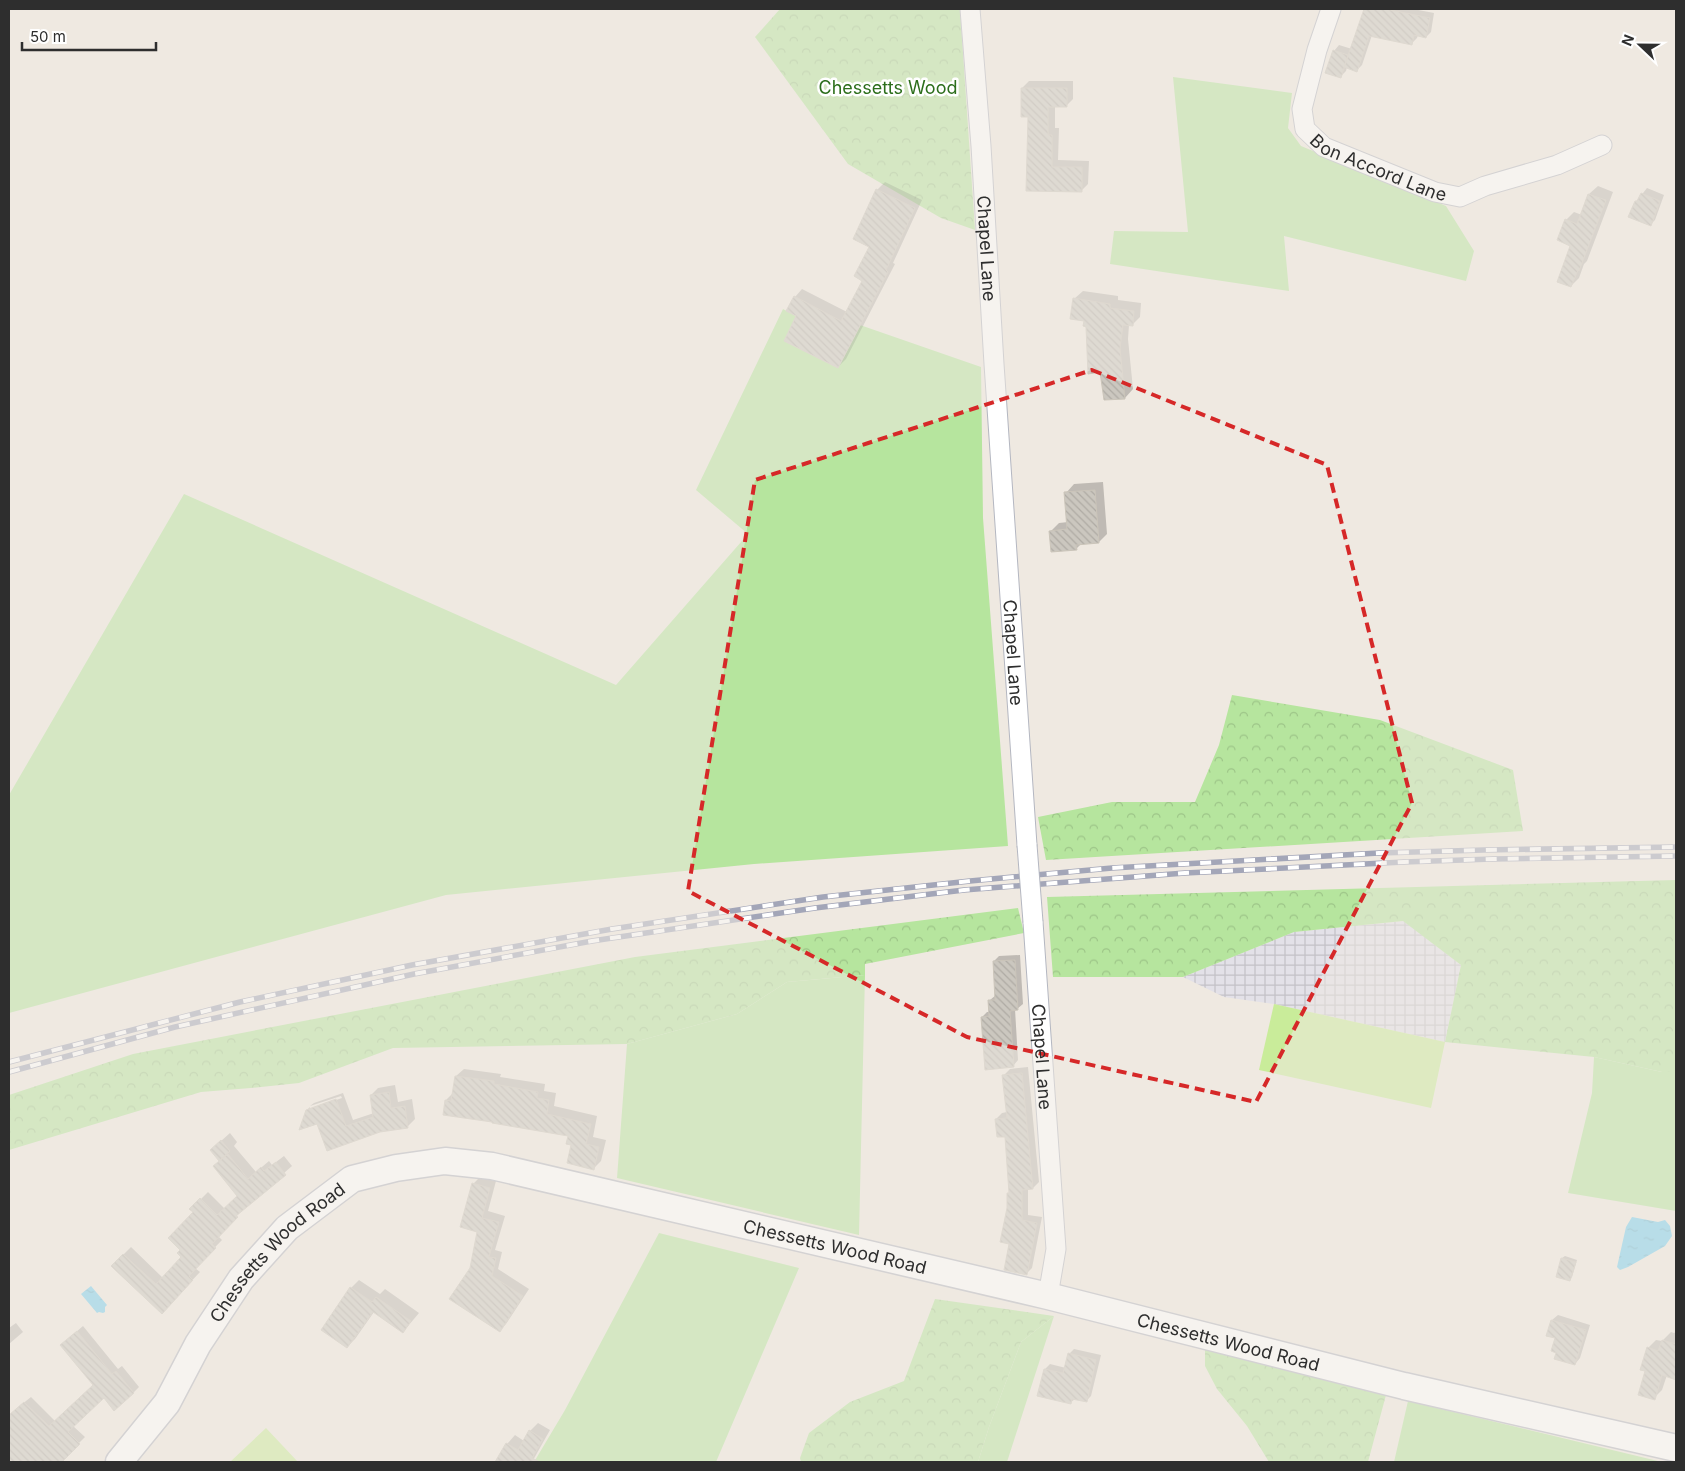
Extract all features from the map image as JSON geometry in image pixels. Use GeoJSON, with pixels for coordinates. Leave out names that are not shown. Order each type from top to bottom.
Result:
{"type":"FeatureCollection","features":[{"type":"Feature","properties":{"kind":"street","name":"Chapel Lane"},"geometry":{"type":"LineString","coordinates":[[970,9],[1056,1249],[1048,1296]]}},
{"type":"Feature","properties":{"kind":"street","name":"Bon Accord Lane"},"geometry":{"type":"LineString","coordinates":[[1331,9],[1314,58],[1302,109],[1305,129],[1324,147],[1435,192],[1460,197],[1485,186],[1557,164],[1602,145]]}},
{"type":"Feature","properties":{"kind":"street","name":"Chessetts Wood Road"},"geometry":{"type":"LineString","coordinates":[[120,1462],[167,1403],[198,1344],[241,1279],[288,1228],[352,1179],[396,1168],[445,1161],[492,1166],[1048,1296],[1404,1386],[1676,1448]]}},
{"type":"Feature","properties":{"kind":"highlighted area"},"geometry":{"type":"Polygon","coordinates":[[[1092,370],[1327,465],[1412,803],[1256,1102],[967,1037],[688,891],[755,480],[1092,370]]]}},
{"type":"Feature","properties":{"kind":"shaded area"},"geometry":{"type":"Polygon","coordinates":[[[1404,921],[1461,965],[1445,1042],[1274,1004],[1224,997],[1183,977],[1294,932],[1404,921]]]}},
{"type":"Feature","properties":{"kind":"green space","name":"Chessetts Wood"},"geometry":{"type":"Polygon","coordinates":[[[780,9],[960,9],[975,230],[941,218],[848,164],[755,37],[780,9]]]}},
{"type":"Feature","properties":{"kind":"green space"},"geometry":{"type":"Polygon","coordinates":[[[1173,77],[1292,93],[1288,128],[1301,146],[1446,206],[1474,251],[1466,281],[1284,236],[1289,291],[1110,264],[1114,231],[1188,232],[1173,77]]]}},
{"type":"Feature","properties":{"kind":"green space"},"geometry":{"type":"Polygon","coordinates":[[[783,309],[796,316],[784,341],[838,368],[860,325],[981,367],[983,518],[1008,846],[754,864],[446,895],[9,1013],[9,795],[184,494],[616,685],[748,534],[696,490],[783,309]]]}},
{"type":"Feature","properties":{"kind":"green space"},"geometry":{"type":"Polygon","coordinates":[[[1232,695],[1380,720],[1513,770],[1523,831],[1046,860],[1038,817],[1112,802],[1195,802],[1219,745],[1232,695]]]}},
{"type":"Feature","properties":{"kind":"green space"},"geometry":{"type":"Polygon","coordinates":[[[1676,880],[1676,1072],[1662,1072],[1594,1057],[1445,1042],[1461,965],[1403,921],[1294,932],[1183,977],[1053,977],[1047,897],[1676,880]]]}},
{"type":"Feature","properties":{"kind":"green space"},"geometry":{"type":"Polygon","coordinates":[[[1018,908],[1024,933],[865,964],[865,975],[787,982],[737,1014],[627,1044],[393,1048],[299,1083],[201,1092],[9,1150],[9,1095],[133,1054],[635,957],[1018,908]]]}},
{"type":"Feature","properties":{"kind":"green space"},"geometry":{"type":"Polygon","coordinates":[[[865,975],[859,1235],[617,1178],[627,1044],[737,1014],[787,982],[865,975]]]}},
{"type":"Feature","properties":{"kind":"green space"},"geometry":{"type":"Polygon","coordinates":[[[1274,1004],[1445,1042],[1431,1108],[1259,1070],[1274,1004]]]}},
{"type":"Feature","properties":{"kind":"green space"},"geometry":{"type":"Polygon","coordinates":[[[1594,1057],[1662,1072],[1676,1072],[1676,1211],[1568,1193],[1592,1093],[1594,1057]]]}},
{"type":"Feature","properties":{"kind":"green space"},"geometry":{"type":"Polygon","coordinates":[[[659,1233],[799,1268],[716,1462],[534,1462],[565,1410],[659,1233]]]}},
{"type":"Feature","properties":{"kind":"green space"},"geometry":{"type":"Polygon","coordinates":[[[935,1299],[1054,1316],[1021,1342],[978,1462],[801,1462],[800,1458],[809,1433],[850,1402],[904,1381],[935,1299]]]}},
{"type":"Feature","properties":{"kind":"green space"},"geometry":{"type":"Polygon","coordinates":[[[1054,1316],[1007,1462],[978,1462],[1021,1342],[1054,1316]]]}},
{"type":"Feature","properties":{"kind":"green space"},"geometry":{"type":"Polygon","coordinates":[[[1205,1349],[1386,1395],[1368,1462],[1269,1462],[1247,1426],[1217,1389],[1205,1366],[1205,1349]]]}},
{"type":"Feature","properties":{"kind":"green space"},"geometry":{"type":"Polygon","coordinates":[[[1408,1401],[1662,1462],[1394,1462],[1408,1401]]]}},
{"type":"Feature","properties":{"kind":"green space"},"geometry":{"type":"Polygon","coordinates":[[[266,1428],[298,1462],[230,1462],[266,1428]]]}},
{"type":"Feature","properties":{"kind":"water"},"geometry":{"type":"Polygon","coordinates":[[[1632,1217],[1658,1222],[1665,1220],[1670,1226],[1672,1236],[1665,1246],[1620,1270],[1617,1267],[1626,1227],[1632,1217]]]}},
{"type":"Feature","properties":{"kind":"water"},"geometry":{"type":"Polygon","coordinates":[[[91,1286],[107,1305],[103,1313],[97,1313],[81,1294],[91,1286]]]}},
{"type":"Feature","properties":{"kind":"building"},"geometry":{"type":"Polygon","coordinates":[[[1364,9],[1386,9],[1430,18],[1426,38],[1414,35],[1412,45],[1369,36],[1357,72],[1344,67],[1364,9]]]}},
{"type":"Feature","properties":{"kind":"building"},"geometry":{"type":"Polygon","coordinates":[[[1333,50],[1348,55],[1341,78],[1325,73],[1333,50]]]}},
{"type":"Feature","properties":{"kind":"building"},"geometry":{"type":"Polygon","coordinates":[[[1021,88],[1067,88],[1067,107],[1048,107],[1048,135],[1052,135],[1052,167],[1082,167],[1082,192],[1026,191],[1028,117],[1021,117],[1021,88]]]}},
{"type":"Feature","properties":{"kind":"building"},"geometry":{"type":"Polygon","coordinates":[[[876,189],[915,208],[886,270],[888,272],[838,368],[784,341],[796,316],[786,311],[794,296],[841,321],[862,281],[854,276],[869,247],[853,239],[876,189]]]}},
{"type":"Feature","properties":{"kind":"building"},"geometry":{"type":"Polygon","coordinates":[[[1641,193],[1660,201],[1651,226],[1628,217],[1641,193]]]}},
{"type":"Feature","properties":{"kind":"building"},"geometry":{"type":"Polygon","coordinates":[[[1588,194],[1606,200],[1571,287],[1557,282],[1570,246],[1557,240],[1565,219],[1577,224],[1588,194]]]}},
{"type":"Feature","properties":{"kind":"building"},"geometry":{"type":"Polygon","coordinates":[[[1073,298],[1110,304],[1110,308],[1134,311],[1133,326],[1123,325],[1120,348],[1125,399],[1104,400],[1100,372],[1088,374],[1086,327],[1083,326],[1084,321],[1070,319],[1073,298]]]}},
{"type":"Feature","properties":{"kind":"building"},"geometry":{"type":"Polygon","coordinates":[[[1095,490],[1099,543],[1076,545],[1077,550],[1051,552],[1049,531],[1067,529],[1064,492],[1095,490]]]}},
{"type":"Feature","properties":{"kind":"building"},"geometry":{"type":"Polygon","coordinates":[[[1015,960],[1018,1010],[1010,1011],[1014,1067],[985,1070],[981,1017],[989,1016],[988,1000],[995,1000],[993,961],[1015,960]]]}},
{"type":"Feature","properties":{"kind":"building"},"geometry":{"type":"Polygon","coordinates":[[[1022,1073],[1033,1189],[1022,1190],[1022,1220],[1037,1223],[1027,1275],[1004,1270],[1009,1244],[1000,1242],[1007,1208],[1007,1193],[1009,1193],[1005,1137],[997,1137],[995,1119],[1007,1118],[1002,1075],[1022,1073]]]}},
{"type":"Feature","properties":{"kind":"building"},"geometry":{"type":"Polygon","coordinates":[[[455,1076],[494,1081],[494,1084],[538,1092],[537,1098],[549,1100],[547,1114],[591,1124],[586,1144],[599,1147],[594,1170],[567,1163],[571,1145],[566,1144],[568,1136],[443,1115],[445,1100],[451,1101],[455,1076]]]}},
{"type":"Feature","properties":{"kind":"building"},"geometry":{"type":"Polygon","coordinates":[[[389,1092],[391,1108],[405,1106],[408,1128],[380,1132],[327,1151],[317,1124],[299,1130],[306,1110],[336,1099],[346,1126],[373,1117],[370,1095],[389,1092]]]}},
{"type":"Feature","properties":{"kind":"building"},"geometry":{"type":"Polygon","coordinates":[[[221,1140],[230,1151],[219,1161],[210,1150],[221,1140]]]}},
{"type":"Feature","properties":{"kind":"building"},"geometry":{"type":"Polygon","coordinates":[[[228,1154],[248,1179],[261,1167],[264,1171],[276,1162],[286,1175],[236,1216],[238,1217],[212,1244],[216,1248],[189,1276],[193,1280],[162,1314],[111,1266],[123,1254],[156,1284],[181,1257],[177,1253],[180,1250],[168,1238],[193,1212],[189,1209],[200,1198],[217,1215],[237,1196],[213,1166],[228,1154]]]}},
{"type":"Feature","properties":{"kind":"building"},"geometry":{"type":"Polygon","coordinates":[[[472,1183],[490,1188],[482,1218],[499,1222],[489,1257],[496,1258],[492,1276],[523,1296],[500,1332],[449,1299],[470,1268],[477,1232],[460,1227],[472,1183]]]}},
{"type":"Feature","properties":{"kind":"building"},"geometry":{"type":"Polygon","coordinates":[[[1561,1258],[1576,1262],[1570,1281],[1556,1277],[1561,1258]]]}},
{"type":"Feature","properties":{"kind":"building"},"geometry":{"type":"Polygon","coordinates":[[[350,1287],[372,1302],[376,1297],[411,1321],[403,1333],[373,1312],[347,1348],[321,1330],[350,1287]]]}},
{"type":"Feature","properties":{"kind":"building"},"geometry":{"type":"Polygon","coordinates":[[[1551,1320],[1586,1330],[1575,1365],[1554,1359],[1556,1353],[1551,1351],[1555,1338],[1546,1336],[1551,1320]]]}},
{"type":"Feature","properties":{"kind":"building"},"geometry":{"type":"Polygon","coordinates":[[[77,1331],[112,1374],[116,1371],[134,1393],[114,1411],[104,1398],[68,1432],[80,1444],[62,1462],[9,1462],[9,1415],[24,1402],[49,1426],[93,1385],[60,1345],[77,1331]]]}},
{"type":"Feature","properties":{"kind":"building"},"geometry":{"type":"Polygon","coordinates":[[[1662,1340],[1676,1344],[1676,1380],[1662,1375],[1655,1400],[1638,1395],[1645,1371],[1640,1370],[1647,1347],[1658,1351],[1662,1340]]]}},
{"type":"Feature","properties":{"kind":"building"},"geometry":{"type":"Polygon","coordinates":[[[1068,1353],[1096,1360],[1087,1402],[1072,1399],[1071,1404],[1037,1396],[1044,1369],[1063,1373],[1068,1353]]]}},
{"type":"Feature","properties":{"kind":"building"},"geometry":{"type":"Polygon","coordinates":[[[529,1430],[543,1439],[532,1458],[540,1462],[495,1462],[506,1443],[518,1450],[529,1430]]]}},
{"type":"Feature","properties":{"kind":"railway"},"geometry":{"type":"LineString","coordinates":[[9,1062],[240,1002],[412,965],[612,929],[823,897],[1112,868],[1379,853],[1676,847]]}},
{"type":"Feature","properties":{"kind":"railway"},"geometry":{"type":"LineString","coordinates":[[9,1072],[175,1027],[414,974],[592,941],[815,908],[964,890],[1185,873],[1404,862],[1676,856]]}}]}
